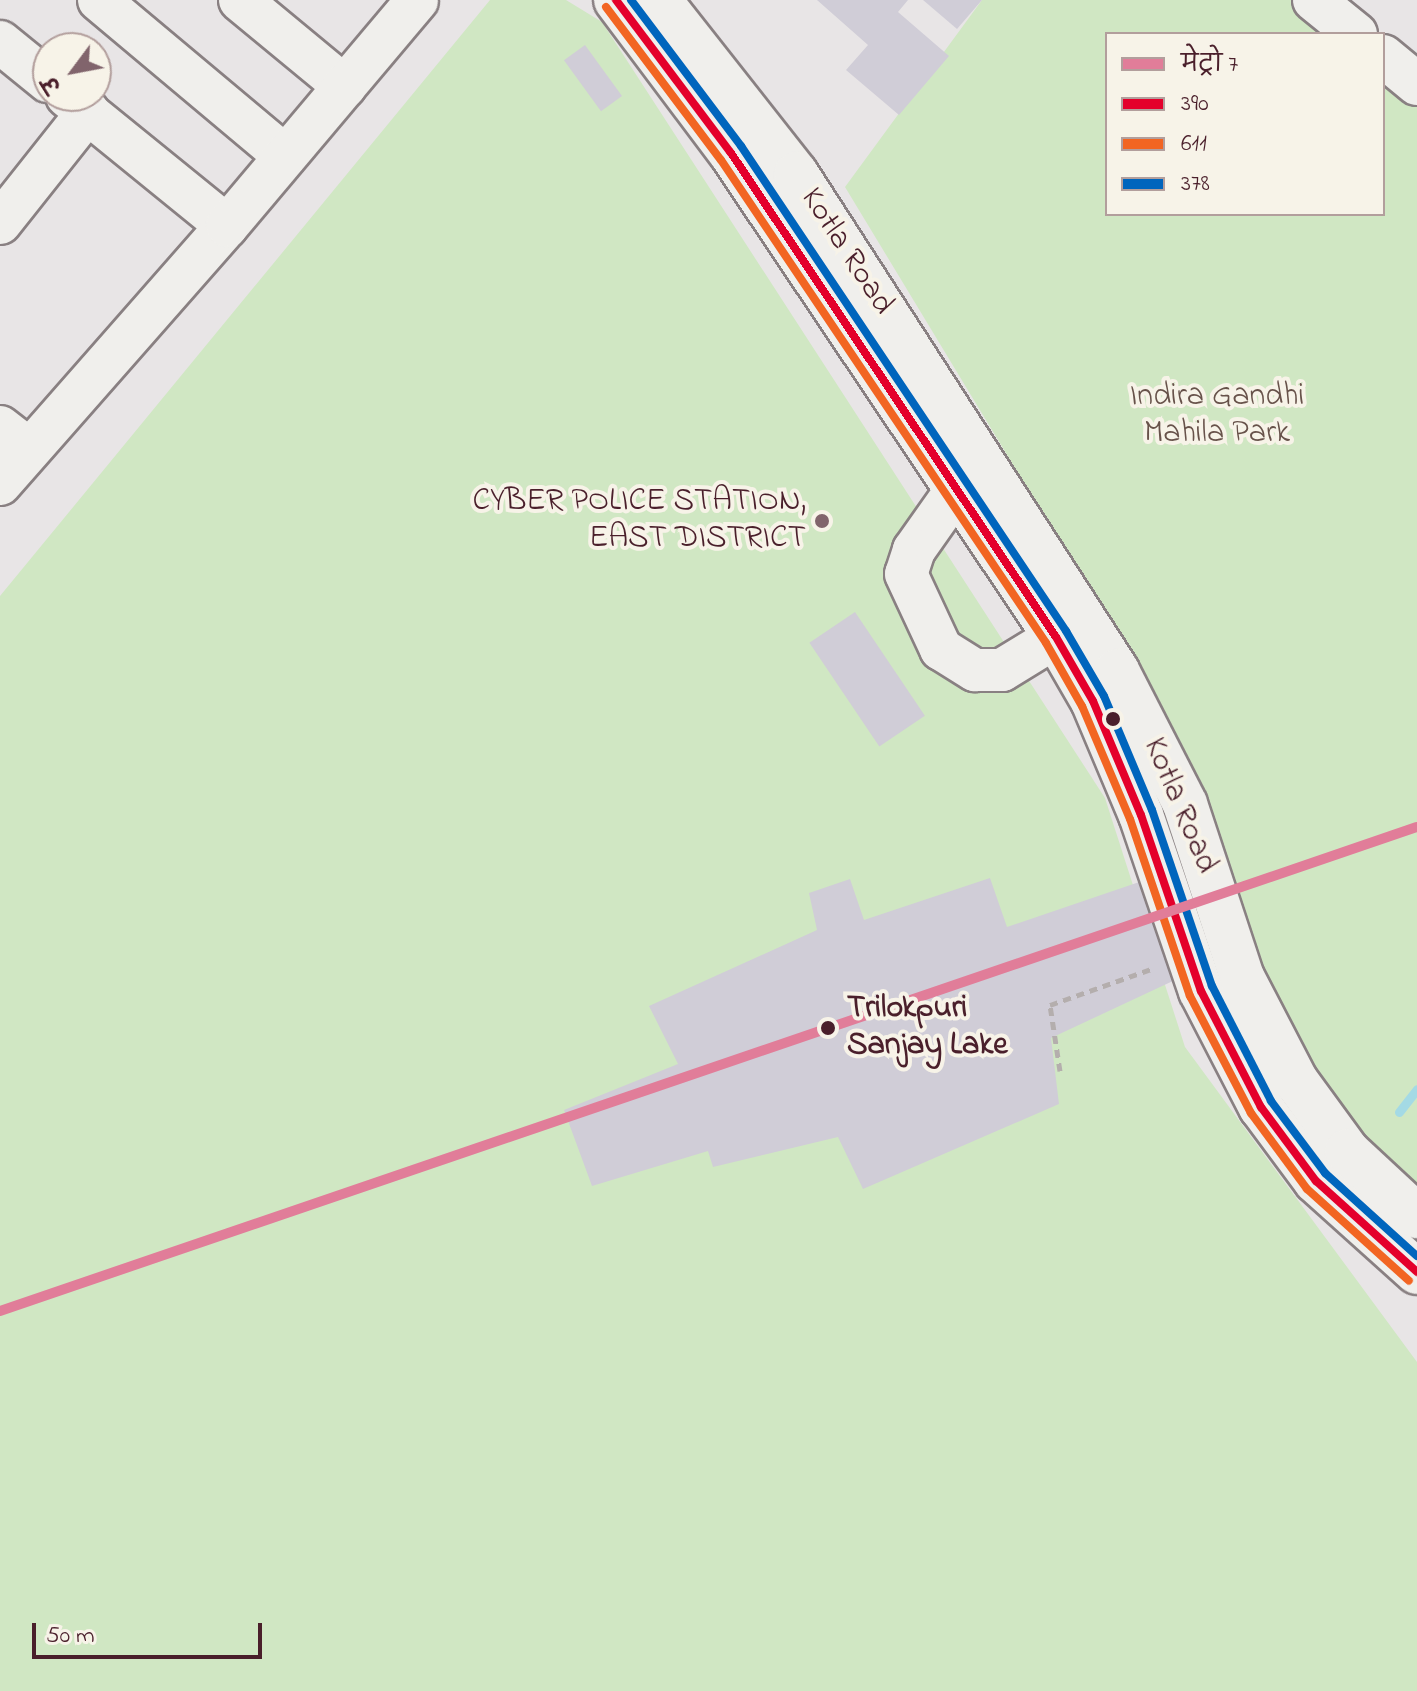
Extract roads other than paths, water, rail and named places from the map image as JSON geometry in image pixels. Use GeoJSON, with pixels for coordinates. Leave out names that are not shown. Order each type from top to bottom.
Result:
{"type":"FeatureCollection","features":[{"type":"Feature","properties":{"kind":"main road","name":"Kotla Road"},"geometry":{"type":"LineString","coordinates":[[616,0],[731,153],[1056,637],[1093,701],[1141,815],[1189,956],[1261,1107],[1316,1181],[1417,1272]]}},
{"type":"Feature","properties":{"kind":"main road","name":"Kotla Road"},"geometry":{"type":"LineString","coordinates":[[659,0],[796,174],[1117,671],[1185,804],[1242,977],[1296,1081],[1347,1151],[1417,1216]]}},
{"type":"Feature","properties":{"kind":"street"},"geometry":{"type":"LineString","coordinates":[[99,0],[285,156]]}},
{"type":"Feature","properties":{"kind":"street"},"geometry":{"type":"LineString","coordinates":[[240,0],[345,87]]}},
{"type":"Feature","properties":{"kind":"street"},"geometry":{"type":"LineString","coordinates":[[1314,0],[1354,32]]}},
{"type":"Feature","properties":{"kind":"street"},"geometry":{"type":"LineString","coordinates":[[0,484],[14,438],[227,226],[345,87],[397,6]]}},
{"type":"Feature","properties":{"kind":"street"},"geometry":{"type":"LineString","coordinates":[[0,42],[32,68]]}},
{"type":"Feature","properties":{"kind":"street"},"geometry":{"type":"LineString","coordinates":[[0,223],[73,112]]}},
{"type":"Feature","properties":{"kind":"street"},"geometry":{"type":"LineString","coordinates":[[88,112],[227,226]]}},
{"type":"Feature","properties":{"kind":"street"},"geometry":{"type":"LineString","coordinates":[[957,489],[914,550],[906,574],[941,649],[975,670],[1002,670],[1056,637]]}},
{"type":"Feature","properties":{"kind":"waterway"},"geometry":{"type":"LineString","coordinates":[[1399,1112],[1417,1089]]}},
{"type":"Feature","properties":{"kind":"metro line","name":"7"},"geometry":{"type":"LineString","coordinates":[[0,1311],[1417,827]]}},
{"type":"Feature","properties":{"kind":"place","name":"CYBER POLICE STATION, EAST DISTRICT"},"geometry":{"type":"Point","coordinates":[822,521]}},
{"type":"Feature","properties":{"kind":"place","name":"Trilokpuri Sanjay Lake"},"geometry":{"type":"Point","coordinates":[828,1028]}},
{"type":"Feature","properties":{"kind":"park label","name":"Indira Gandhi Mahila Park"},"geometry":{"type":"Point","coordinates":[1217,416]}}]}
